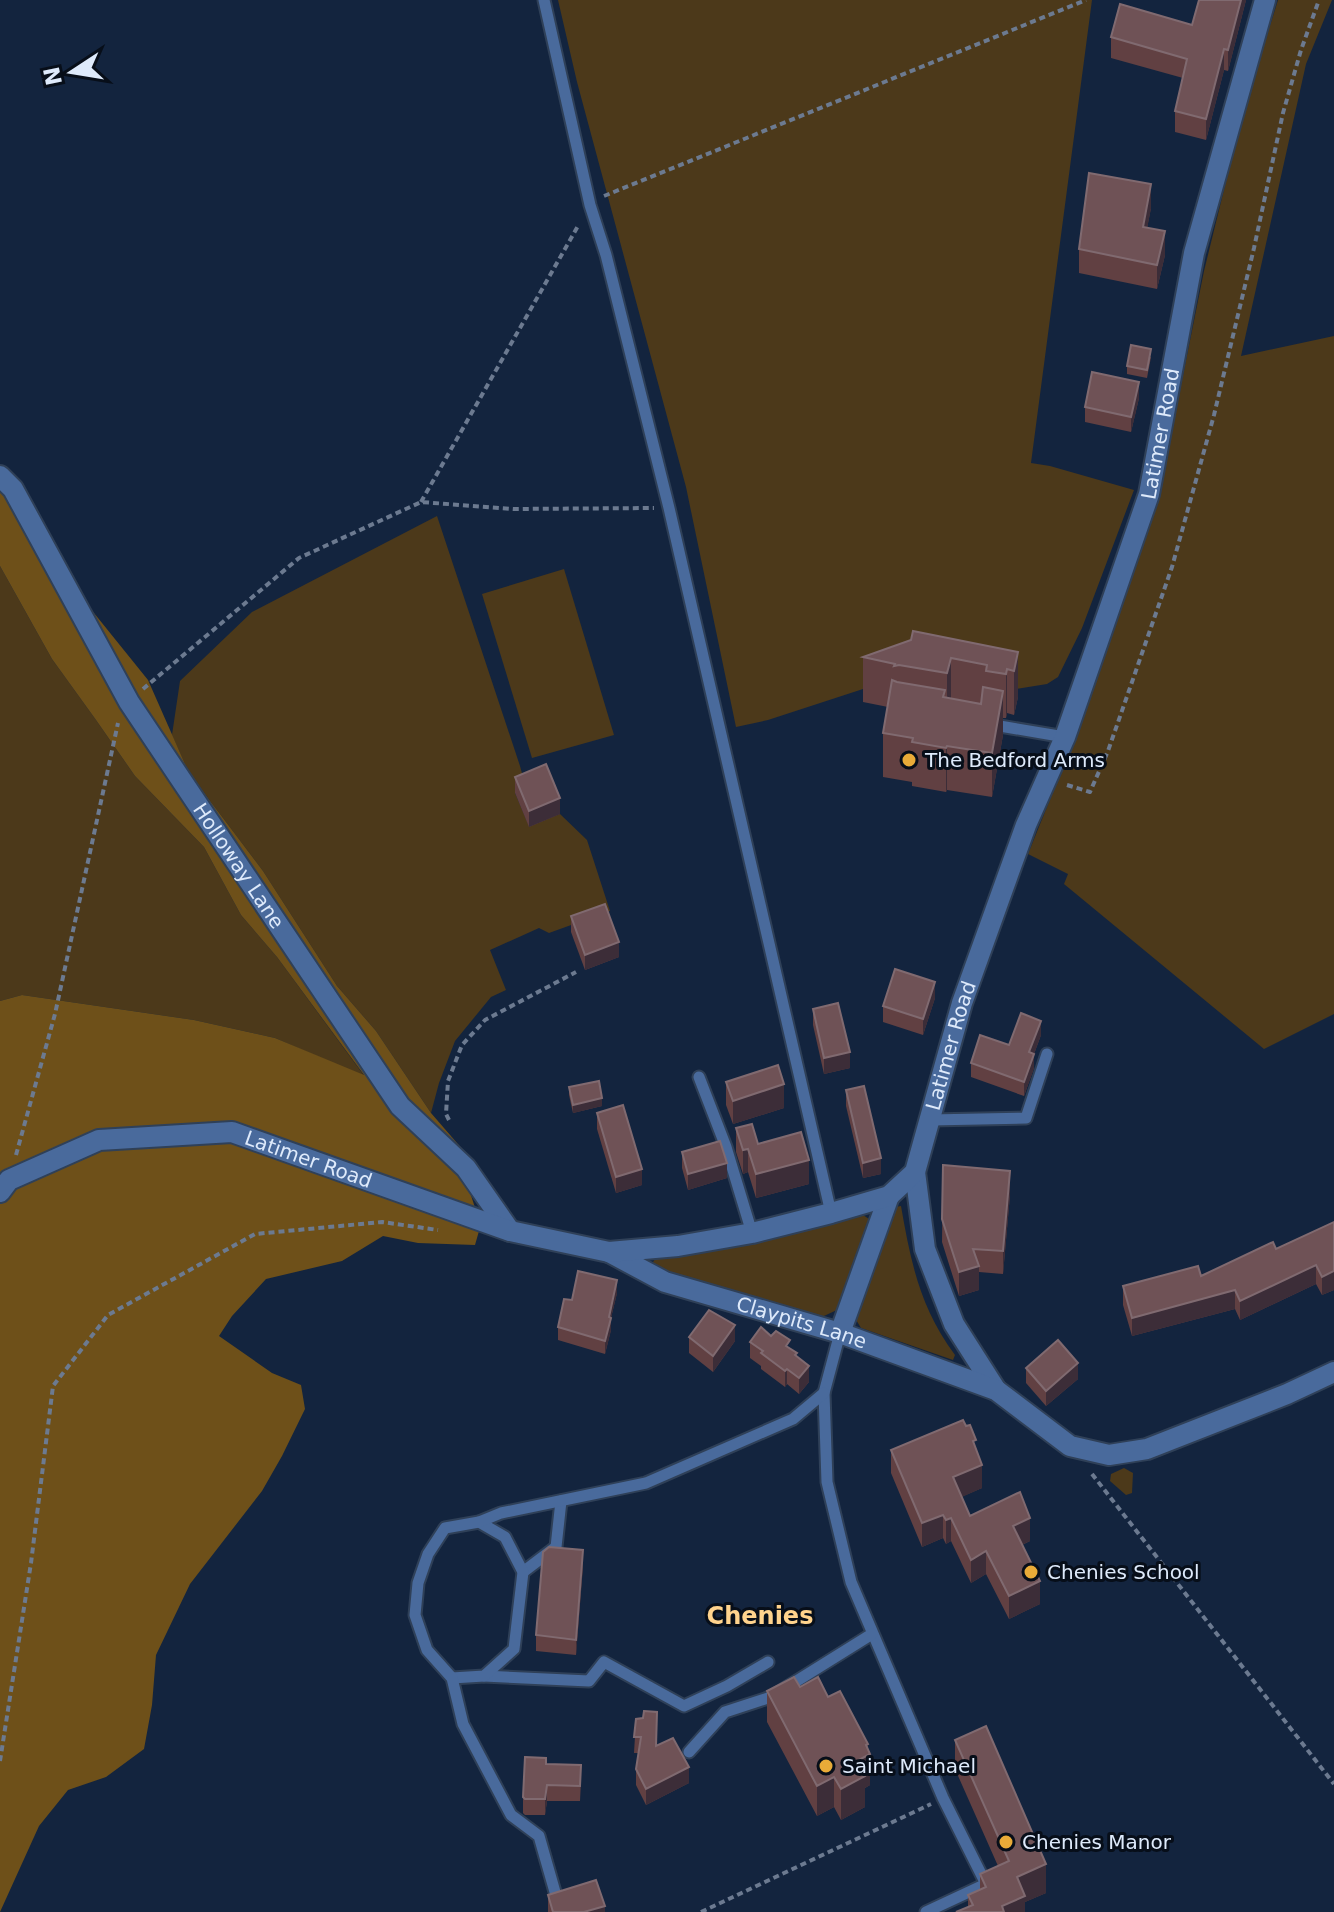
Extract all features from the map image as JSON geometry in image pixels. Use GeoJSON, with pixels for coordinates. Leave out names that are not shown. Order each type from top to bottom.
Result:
{"type":"FeatureCollection","features":[{"type":"Feature","properties":{"kind":"street","name":"Latimer Road"},"geometry":{"type":"LineString","coordinates":[[5,1186],[99,1140],[232,1132],[510,1231],[609,1252],[678,1246],[752,1233],[831,1213],[889,1196],[915,1172],[962,1003],[1026,825],[1065,737],[1149,494],[1194,253],[1265,0]]}},
{"type":"Feature","properties":{"kind":"street","name":"Holloway Lane"},"geometry":{"type":"LineString","coordinates":[[0,476],[13,489],[129,702],[400,1106],[466,1168],[510,1231]]}},
{"type":"Feature","properties":{"kind":"street","name":"Claypits Lane"},"geometry":{"type":"LineString","coordinates":[[915,1172],[925,1249],[954,1324],[996,1390]]}},
{"type":"Feature","properties":{"kind":"street"},"geometry":{"type":"LineString","coordinates":[[840,1333],[889,1196]]}},
{"type":"Feature","properties":{"kind":"street","name":"Claypits Lane"},"geometry":{"type":"LineString","coordinates":[[609,1252],[665,1282],[840,1333],[996,1390],[1070,1446],[1109,1455],[1147,1449],[1287,1394],[1334,1372]]}},
{"type":"Feature","properties":{"kind":"lane"},"geometry":{"type":"LineString","coordinates":[[544,0],[590,205],[606,255],[669,508],[831,1213]]}},
{"type":"Feature","properties":{"kind":"lane"},"geometry":{"type":"LineString","coordinates":[[980,722],[1065,737]]}},
{"type":"Feature","properties":{"kind":"lane"},"geometry":{"type":"LineString","coordinates":[[930,1120],[1026,1118],[1047,1054]]}},
{"type":"Feature","properties":{"kind":"lane"},"geometry":{"type":"LineString","coordinates":[[699,1077],[726,1147],[752,1233]]}},
{"type":"Feature","properties":{"kind":"lane"},"geometry":{"type":"LineString","coordinates":[[840,1333],[824,1393],[827,1482],[851,1582],[943,1798],[986,1884],[926,1912]]}},
{"type":"Feature","properties":{"kind":"lane"},"geometry":{"type":"LineString","coordinates":[[555,1892],[539,1836],[511,1815],[463,1724],[452,1678],[427,1650],[415,1615],[418,1583],[428,1554],[445,1528],[479,1522],[501,1513],[646,1483],[793,1419],[824,1393]]}},
{"type":"Feature","properties":{"kind":"lane"},"geometry":{"type":"LineString","coordinates":[[523,1572],[556,1547],[561,1501]]}},
{"type":"Feature","properties":{"kind":"lane"},"geometry":{"type":"LineString","coordinates":[[479,1522],[505,1537],[523,1572],[514,1649],[484,1676]]}},
{"type":"Feature","properties":{"kind":"lane"},"geometry":{"type":"LineString","coordinates":[[689,1752],[725,1712],[771,1697],[872,1634]]}},
{"type":"Feature","properties":{"kind":"lane"},"geometry":{"type":"LineString","coordinates":[[452,1678],[484,1676],[589,1681],[604,1662],[684,1706],[768,1662]]}},
{"type":"Feature","properties":{"kind":"path"},"geometry":{"type":"LineString","coordinates":[[421,502],[590,205],[608,193],[1086,0]]}},
{"type":"Feature","properties":{"kind":"path"},"geometry":{"type":"LineString","coordinates":[[1047,777],[1090,792],[1108,751],[1172,567],[1218,399],[1283,113],[1319,0]]}},
{"type":"Feature","properties":{"kind":"path"},"geometry":{"type":"LineString","coordinates":[[5,1186],[55,1014],[121,709],[299,558],[421,502],[513,509],[669,508]]}},
{"type":"Feature","properties":{"kind":"path"},"geometry":{"type":"LineString","coordinates":[[451,1128],[446,1114],[448,1081],[462,1045],[485,1020],[576,972]]}},
{"type":"Feature","properties":{"kind":"path"},"geometry":{"type":"LineString","coordinates":[[0,1761],[31,1563],[53,1386],[108,1315],[255,1234],[382,1222],[442,1231]]}},
{"type":"Feature","properties":{"kind":"path"},"geometry":{"type":"LineString","coordinates":[[1070,1446],[1334,1784]]}},
{"type":"Feature","properties":{"kind":"path"},"geometry":{"type":"LineString","coordinates":[[701,1912],[943,1798]]}},
{"type":"Feature","properties":{"kind":"shaded area"},"geometry":{"type":"Polygon","coordinates":[[[558,0],[1092,0],[1031,463],[1134,490],[1082,628],[1058,677],[1047,684],[1016,689],[909,674],[768,720],[736,727],[686,487],[577,82],[558,0]]]}},
{"type":"Feature","properties":{"kind":"shaded area"},"geometry":{"type":"Polygon","coordinates":[[[1278,0],[1332,0],[1306,64],[1241,356],[1334,336],[1334,1014],[1264,1049],[1064,884],[1068,874],[1028,854],[1116,624],[1142,536],[1181,385],[1204,271],[1244,108],[1278,0]]]}},
{"type":"Feature","properties":{"kind":"shaded area"},"geometry":{"type":"Polygon","coordinates":[[[0,469],[73,587],[148,680],[189,773],[263,871],[337,986],[376,1031],[431,1113],[483,1173],[469,1189],[477,1214],[233,1127],[98,1134],[0,1182],[0,1001],[22,995],[194,1020],[275,1038],[364,1075],[277,957],[241,915],[204,847],[135,776],[52,659],[0,566],[0,469]]]}},
{"type":"Feature","properties":{"kind":"shaded area"},"geometry":{"type":"Polygon","coordinates":[[[437,516],[520,766],[526,788],[515,793],[529,826],[560,814],[587,840],[610,911],[549,933],[539,928],[490,950],[506,990],[491,997],[455,1041],[431,1113],[376,1031],[337,986],[263,871],[189,773],[172,735],[180,681],[252,612],[437,516]]]}},
{"type":"Feature","properties":{"kind":"shaded area"},"geometry":{"type":"Polygon","coordinates":[[[0,566],[52,659],[135,776],[204,847],[241,915],[277,957],[365,1077],[275,1038],[194,1020],[22,995],[0,1001],[0,566]]]}},
{"type":"Feature","properties":{"kind":"shaded area"},"geometry":{"type":"Polygon","coordinates":[[[564,569],[614,735],[532,758],[482,594],[564,569]]]}},
{"type":"Feature","properties":{"kind":"shaded area"},"geometry":{"type":"Polygon","coordinates":[[[231,1136],[481,1224],[475,1245],[418,1243],[383,1236],[342,1261],[266,1279],[232,1316],[219,1336],[272,1373],[301,1385],[305,1409],[262,1491],[190,1584],[156,1655],[144,1749],[106,1777],[68,1790],[39,1826],[0,1912],[0,1198],[13,1182],[102,1143],[231,1136]]]}},
{"type":"Feature","properties":{"kind":"shaded area"},"geometry":{"type":"Polygon","coordinates":[[[901,1206],[925,1302],[955,1355],[953,1360],[861,1328],[855,1318],[890,1214],[895,1207],[901,1206]]]}},
{"type":"Feature","properties":{"kind":"shaded area"},"geometry":{"type":"Polygon","coordinates":[[[863,1215],[869,1219],[871,1227],[839,1309],[824,1316],[812,1316],[656,1270],[653,1262],[659,1258],[764,1241],[863,1215]]]}},
{"type":"Feature","properties":{"kind":"shaded area"},"geometry":{"type":"Polygon","coordinates":[[[1124,1468],[1133,1473],[1132,1493],[1126,1495],[1110,1481],[1111,1474],[1124,1468]]]}},
{"type":"Feature","properties":{"kind":"building"},"geometry":{"type":"Polygon","coordinates":[[[1199,0],[1241,0],[1228,50],[1224,49],[1206,119],[1175,111],[1187,59],[1111,37],[1120,4],[1192,25],[1199,0]]]}},
{"type":"Feature","properties":{"kind":"building"},"geometry":{"type":"Polygon","coordinates":[[[1089,173],[1151,184],[1143,227],[1165,231],[1157,265],[1079,249],[1089,173]]]}},
{"type":"Feature","properties":{"kind":"building"},"geometry":{"type":"Polygon","coordinates":[[[1131,345],[1151,349],[1147,370],[1127,366],[1131,345]]]}},
{"type":"Feature","properties":{"kind":"building"},"geometry":{"type":"Polygon","coordinates":[[[1092,372],[1139,382],[1131,417],[1085,407],[1092,372]]]}},
{"type":"Feature","properties":{"kind":"building"},"geometry":{"type":"Polygon","coordinates":[[[913,631],[1018,652],[1014,671],[1007,669],[1006,674],[986,671],[987,665],[951,658],[947,673],[894,666],[863,657],[911,640],[913,631]]]}},
{"type":"Feature","properties":{"kind":"building"},"geometry":{"type":"Polygon","coordinates":[[[892,680],[945,690],[943,697],[981,704],[983,687],[1003,691],[992,753],[912,742],[913,738],[883,733],[892,680]]]}},
{"type":"Feature","properties":{"kind":"building"},"geometry":{"type":"Polygon","coordinates":[[[546,764],[560,798],[529,811],[515,777],[546,764]]]}},
{"type":"Feature","properties":{"kind":"building"},"geometry":{"type":"Polygon","coordinates":[[[605,904],[619,942],[585,955],[571,916],[605,904]]]}},
{"type":"Feature","properties":{"kind":"building"},"geometry":{"type":"Polygon","coordinates":[[[895,969],[935,982],[923,1019],[883,1006],[895,969]]]}},
{"type":"Feature","properties":{"kind":"building"},"geometry":{"type":"Polygon","coordinates":[[[838,1003],[850,1052],[824,1058],[813,1009],[838,1003]]]}},
{"type":"Feature","properties":{"kind":"building"},"geometry":{"type":"Polygon","coordinates":[[[1021,1013],[1041,1021],[1029,1052],[1034,1054],[1024,1082],[971,1063],[980,1035],[1009,1045],[1021,1013]]]}},
{"type":"Feature","properties":{"kind":"building"},"geometry":{"type":"Polygon","coordinates":[[[778,1065],[784,1084],[733,1101],[726,1082],[778,1065]]]}},
{"type":"Feature","properties":{"kind":"building"},"geometry":{"type":"Polygon","coordinates":[[[599,1081],[602,1098],[573,1105],[569,1087],[599,1081]]]}},
{"type":"Feature","properties":{"kind":"building"},"geometry":{"type":"Polygon","coordinates":[[[864,1086],[881,1158],[863,1163],[846,1090],[864,1086]]]}},
{"type":"Feature","properties":{"kind":"building"},"geometry":{"type":"Polygon","coordinates":[[[623,1105],[642,1169],[616,1177],[597,1113],[623,1105]]]}},
{"type":"Feature","properties":{"kind":"building"},"geometry":{"type":"Polygon","coordinates":[[[752,1124],[758,1144],[801,1132],[809,1160],[756,1174],[748,1149],[743,1150],[736,1128],[752,1124]]]}},
{"type":"Feature","properties":{"kind":"building"},"geometry":{"type":"Polygon","coordinates":[[[720,1141],[727,1163],[688,1174],[682,1152],[720,1141]]]}},
{"type":"Feature","properties":{"kind":"building"},"geometry":{"type":"Polygon","coordinates":[[[943,1165],[1010,1171],[1003,1251],[973,1249],[979,1266],[959,1272],[942,1219],[943,1165]]]}},
{"type":"Feature","properties":{"kind":"building"},"geometry":{"type":"Polygon","coordinates":[[[1334,1222],[1334,1271],[1322,1277],[1316,1265],[1240,1301],[1235,1290],[1132,1318],[1123,1286],[1198,1266],[1201,1276],[1273,1242],[1276,1249],[1334,1222]]]}},
{"type":"Feature","properties":{"kind":"building"},"geometry":{"type":"Polygon","coordinates":[[[578,1271],[617,1280],[605,1341],[558,1327],[564,1299],[572,1300],[578,1271]]]}},
{"type":"Feature","properties":{"kind":"building"},"geometry":{"type":"Polygon","coordinates":[[[709,1310],[735,1325],[713,1356],[689,1337],[709,1310]]]}},
{"type":"Feature","properties":{"kind":"building"},"geometry":{"type":"Polygon","coordinates":[[[761,1327],[771,1336],[776,1331],[790,1340],[786,1346],[809,1366],[799,1378],[787,1369],[785,1371],[750,1342],[761,1327]]]}},
{"type":"Feature","properties":{"kind":"building"},"geometry":{"type":"Polygon","coordinates":[[[1058,1340],[1078,1363],[1046,1391],[1026,1368],[1058,1340]]]}},
{"type":"Feature","properties":{"kind":"building"},"geometry":{"type":"Polygon","coordinates":[[[963,1420],[966,1426],[970,1425],[982,1465],[953,1477],[970,1516],[1020,1492],[1030,1518],[1013,1526],[1040,1581],[1009,1596],[986,1551],[971,1560],[951,1518],[946,1520],[943,1515],[922,1523],[891,1450],[963,1420]]]}},
{"type":"Feature","properties":{"kind":"building"},"geometry":{"type":"Polygon","coordinates":[[[549,1547],[583,1550],[576,1640],[536,1635],[543,1552],[549,1547]]]}},
{"type":"Feature","properties":{"kind":"building"},"geometry":{"type":"Polygon","coordinates":[[[794,1677],[800,1687],[818,1677],[828,1697],[840,1691],[868,1744],[870,1754],[857,1761],[865,1776],[841,1789],[834,1777],[817,1786],[767,1691],[794,1677]]]}},
{"type":"Feature","properties":{"kind":"building"},"geometry":{"type":"Polygon","coordinates":[[[644,1711],[657,1712],[656,1746],[673,1738],[689,1767],[646,1789],[636,1769],[641,1737],[634,1737],[636,1719],[643,1718],[644,1711]]]}},
{"type":"Feature","properties":{"kind":"building"},"geometry":{"type":"Polygon","coordinates":[[[986,1726],[1046,1864],[1017,1877],[1025,1896],[1002,1906],[1004,1912],[956,1912],[973,1905],[968,1895],[986,1887],[980,1874],[1009,1861],[955,1740],[986,1726]]]}},
{"type":"Feature","properties":{"kind":"building"},"geometry":{"type":"Polygon","coordinates":[[[525,1757],[546,1758],[546,1764],[581,1765],[580,1786],[547,1785],[545,1799],[525,1799],[525,1757]]]}},
{"type":"Feature","properties":{"kind":"building"},"geometry":{"type":"Polygon","coordinates":[[[596,1880],[605,1906],[584,1912],[553,1912],[548,1895],[596,1880]]]}},
{"type":"Feature","properties":{"kind":"place","name":"The Bedford Arms"},"geometry":{"type":"Point","coordinates":[909,760]}},
{"type":"Feature","properties":{"kind":"place","name":"Chenies School"},"geometry":{"type":"Point","coordinates":[1031,1572]}},
{"type":"Feature","properties":{"kind":"place","name":"Saint Michael"},"geometry":{"type":"Point","coordinates":[826,1766]}},
{"type":"Feature","properties":{"kind":"place","name":"Chenies Manor"},"geometry":{"type":"Point","coordinates":[1006,1842]}},
{"type":"Feature","properties":{"kind":"district","name":"Chenies"},"geometry":{"type":"Point","coordinates":[760,1616]}}]}
